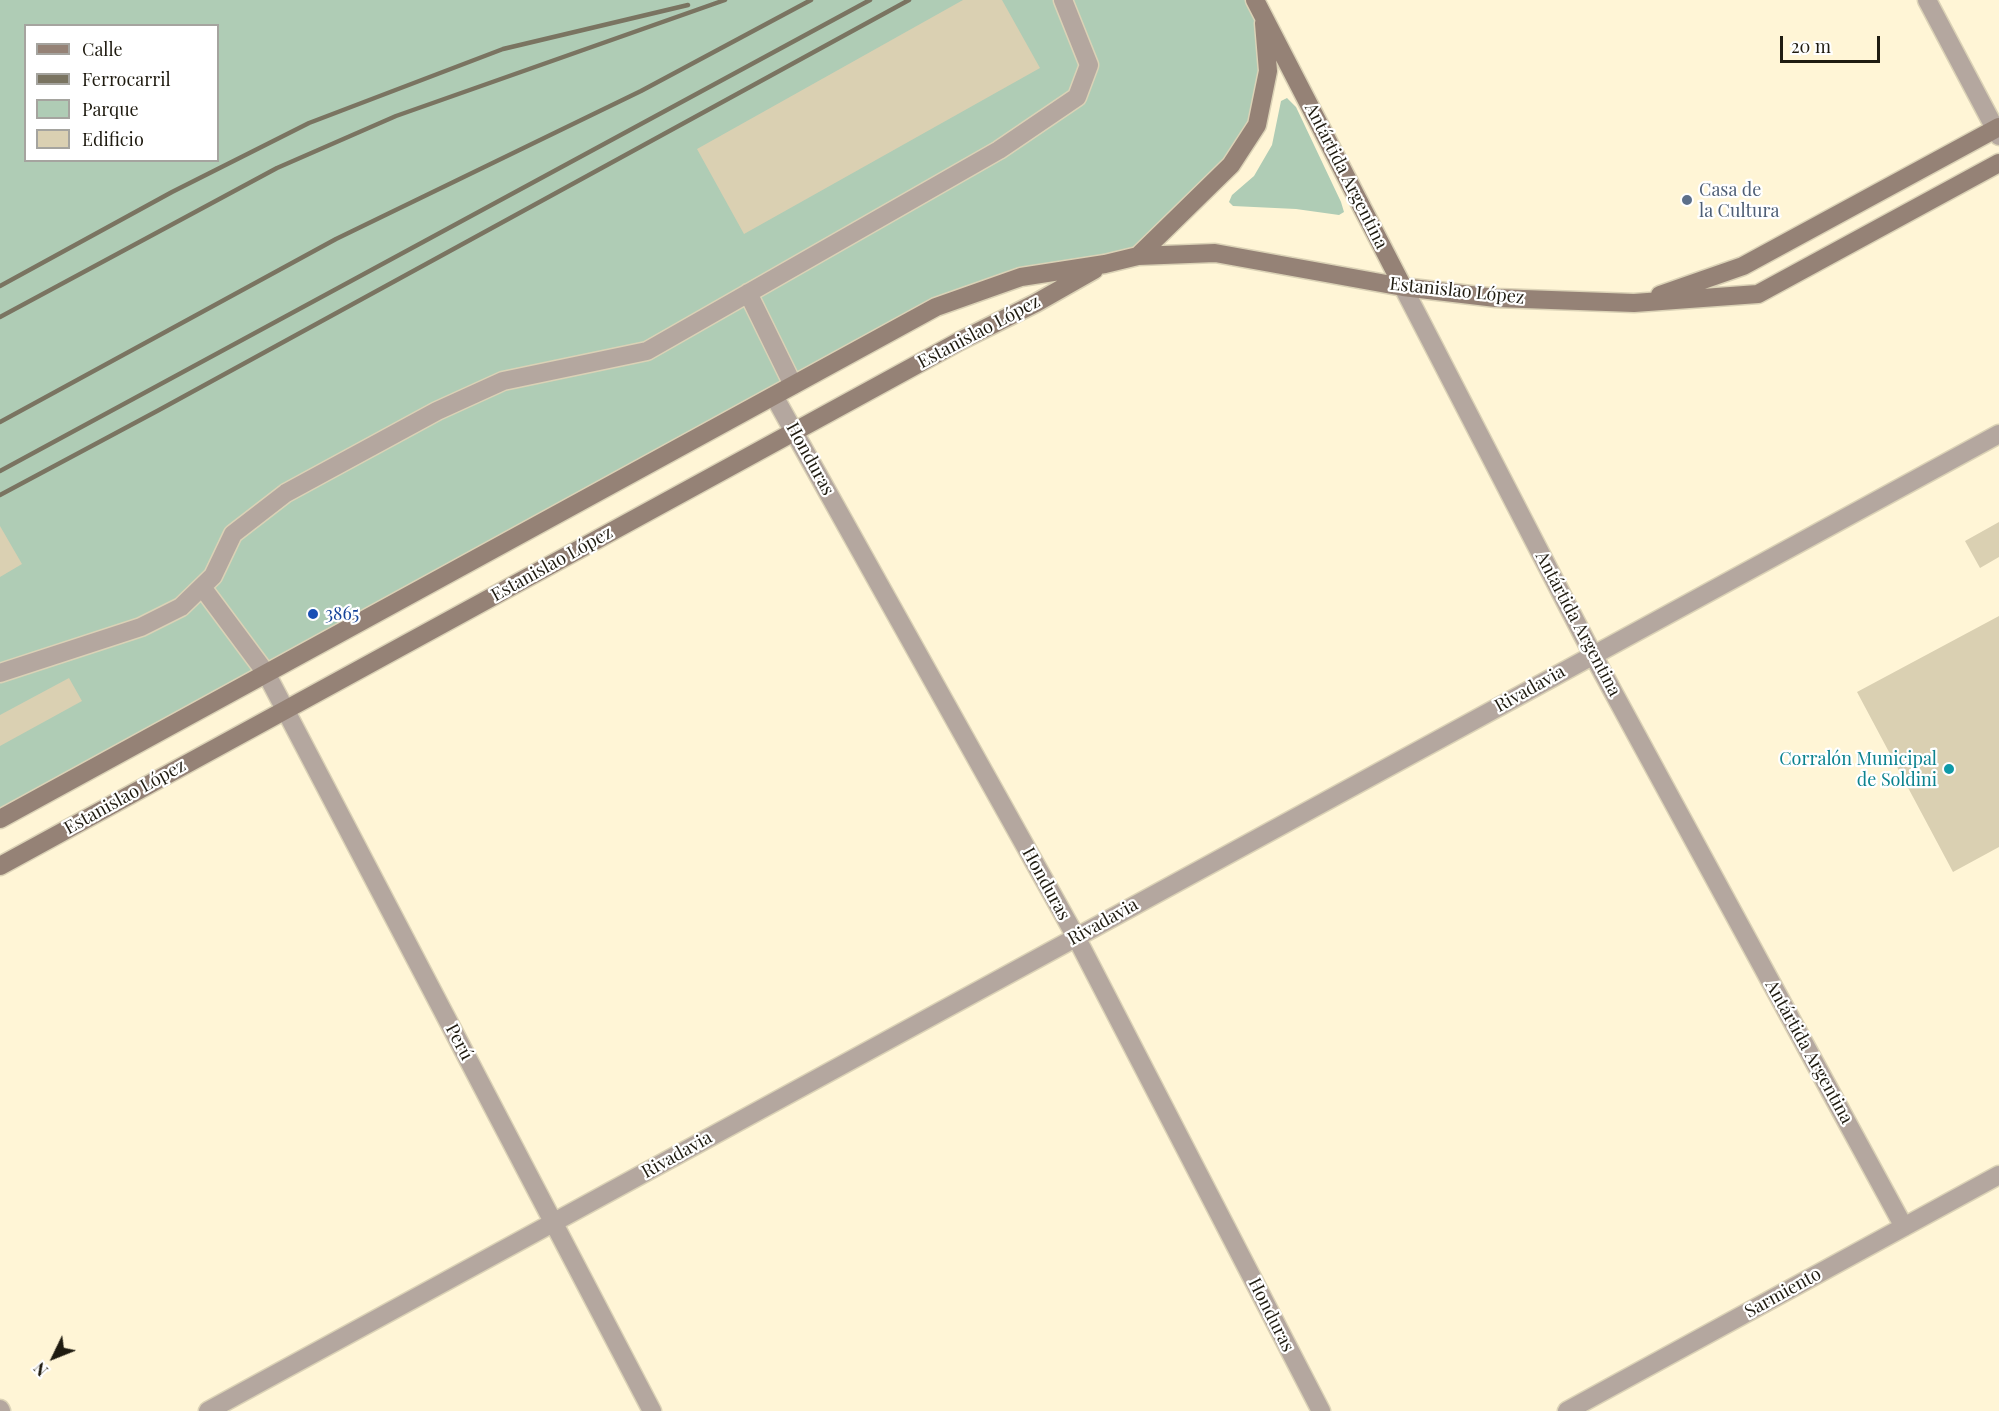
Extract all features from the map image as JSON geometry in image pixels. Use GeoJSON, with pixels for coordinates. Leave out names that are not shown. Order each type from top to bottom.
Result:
{"type":"FeatureCollection","features":[{"type":"Feature","properties":{"kind":"main road","name":"Antártida Argentina"},"geometry":{"type":"LineString","coordinates":[[1138,256],[1231,165],[1257,125],[1268,71],[1259,8]]}},
{"type":"Feature","properties":{"kind":"main road","name":"Antártida Argentina"},"geometry":{"type":"LineString","coordinates":[[1259,8],[1403,287]]}},
{"type":"Feature","properties":{"kind":"main road","name":"Estanislao López"},"geometry":{"type":"LineString","coordinates":[[1634,303],[1743,266],[1998,130]]}},
{"type":"Feature","properties":{"kind":"main road","name":"Estanislao López"},"geometry":{"type":"LineString","coordinates":[[0,819],[936,307],[1022,277],[1105,264],[1138,256],[1215,253],[1403,287],[1496,298],[1634,303],[1758,294],[1999,163]]}},
{"type":"Feature","properties":{"kind":"main road","name":"Estanislao López"},"geometry":{"type":"LineString","coordinates":[[0,866],[1105,264]]}},
{"type":"Feature","properties":{"kind":"street"},"geometry":{"type":"LineString","coordinates":[[0,673],[141,627],[181,608],[213,576],[233,534],[286,493],[437,411],[503,381],[647,351],[999,150],[1077,97],[1089,65],[1062,0]]}},
{"type":"Feature","properties":{"kind":"street"},"geometry":{"type":"LineString","coordinates":[[1927,0],[1998,130]]}},
{"type":"Feature","properties":{"kind":"street","name":"Antártida Argentina"},"geometry":{"type":"LineString","coordinates":[[1403,287],[1593,654],[1904,1227]]}},
{"type":"Feature","properties":{"kind":"street"},"geometry":{"type":"LineString","coordinates":[[748,293],[793,385]]}},
{"type":"Feature","properties":{"kind":"street","name":"Honduras"},"geometry":{"type":"LineString","coordinates":[[774,396],[1076,937],[1321,1411]]}},
{"type":"Feature","properties":{"kind":"street","name":"Rivadavia"},"geometry":{"type":"LineString","coordinates":[[208,1411],[1999,434]]}},
{"type":"Feature","properties":{"kind":"street","name":"Perú"},"geometry":{"type":"LineString","coordinates":[[202,588],[266,673],[652,1411]]}},
{"type":"Feature","properties":{"kind":"street","name":"Sarmiento"},"geometry":{"type":"LineString","coordinates":[[1567,1411],[1999,1175]]}},
{"type":"Feature","properties":{"kind":"green space"},"geometry":{"type":"Polygon","coordinates":[[[0,0],[1255,0],[1263,15],[1257,125],[1138,256],[936,307],[0,819],[0,0]]]}},
{"type":"Feature","properties":{"kind":"green space"},"geometry":{"type":"Polygon","coordinates":[[[1287,98],[1296,107],[1341,202],[1344,212],[1339,215],[1296,209],[1233,206],[1229,202],[1232,195],[1254,176],[1272,145],[1281,101],[1287,98]]]}},
{"type":"Feature","properties":{"kind":"building"},"geometry":{"type":"Polygon","coordinates":[[[963,0],[1002,0],[1040,68],[744,234],[697,149],[963,0]]]}},
{"type":"Feature","properties":{"kind":"building"},"geometry":{"type":"Polygon","coordinates":[[[1999,522],[1999,557],[1980,568],[1965,541],[1999,522]]]}},
{"type":"Feature","properties":{"kind":"building"},"geometry":{"type":"Polygon","coordinates":[[[0,526],[22,564],[0,577],[0,526]]]}},
{"type":"Feature","properties":{"kind":"building","name":"Corralón Municipal de Soldini"},"geometry":{"type":"Polygon","coordinates":[[[1999,616],[1999,847],[1953,872],[1857,692],[1999,616]]]}},
{"type":"Feature","properties":{"kind":"building"},"geometry":{"type":"Polygon","coordinates":[[[69,678],[82,701],[0,746],[0,715],[69,678]]]}},
{"type":"Feature","properties":{"kind":"railway"},"geometry":{"type":"LineString","coordinates":[[0,317],[277,168],[396,116],[725,0]]}},
{"type":"Feature","properties":{"kind":"railway"},"geometry":{"type":"LineString","coordinates":[[0,422],[336,239],[641,91],[811,0]]}},
{"type":"Feature","properties":{"kind":"railway"},"geometry":{"type":"LineString","coordinates":[[0,471],[870,0]]}},
{"type":"Feature","properties":{"kind":"railway"},"geometry":{"type":"LineString","coordinates":[[0,495],[909,0]]}},
{"type":"Feature","properties":{"kind":"railway"},"geometry":{"type":"LineString","coordinates":[[0,286],[172,192],[309,123],[503,49],[688,5]]}},
{"type":"Feature","properties":{"kind":"place","name":"Casa de la Cultura"},"geometry":{"type":"Point","coordinates":[1687,200]}},
{"type":"Feature","properties":{"kind":"place","name":"3865"},"geometry":{"type":"Point","coordinates":[313,614]}},
{"type":"Feature","properties":{"kind":"place","name":"Corralón Municipal de Soldini"},"geometry":{"type":"Point","coordinates":[1949,769]}}]}
